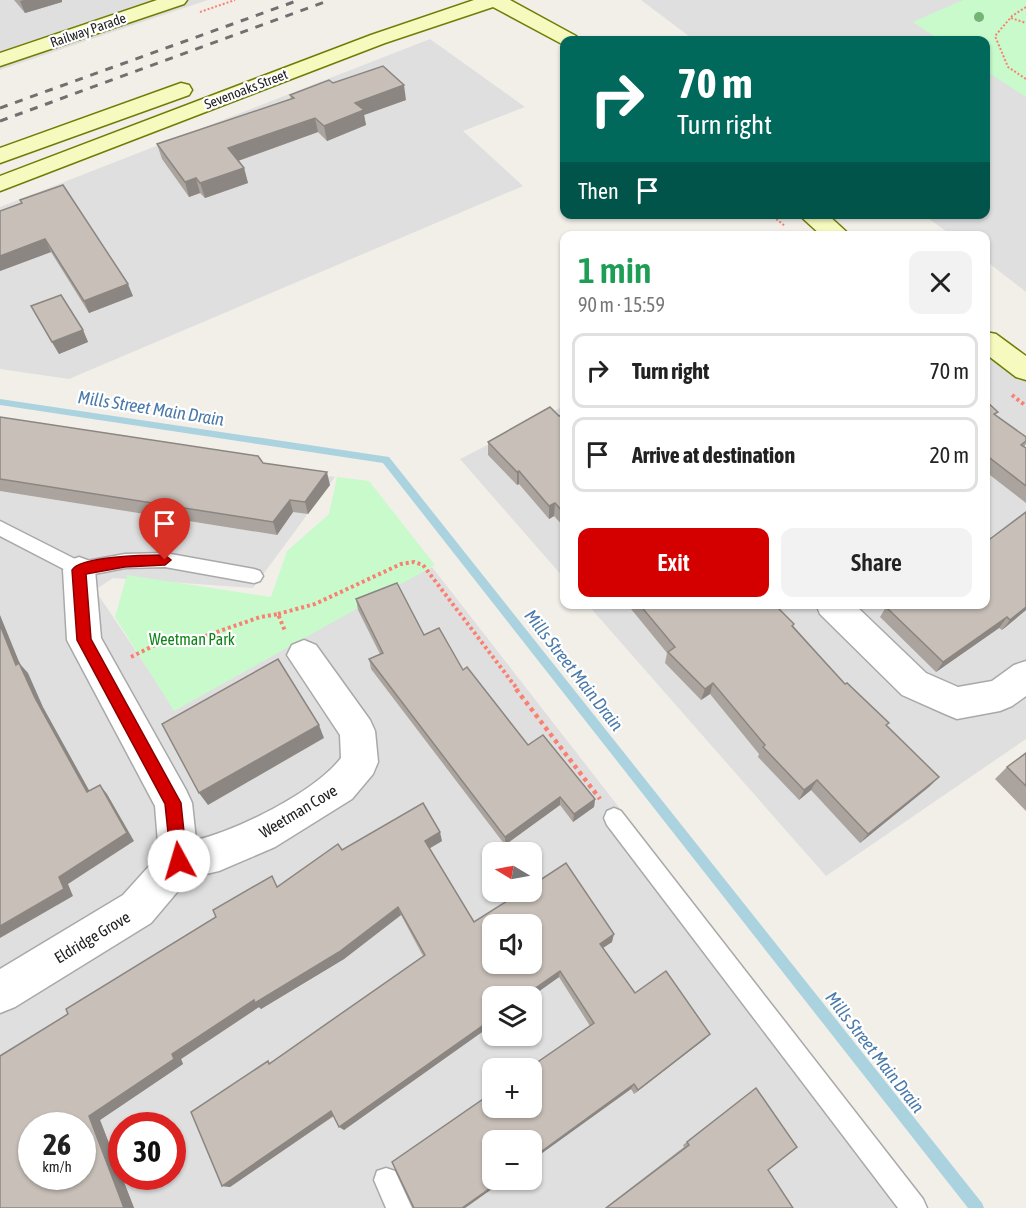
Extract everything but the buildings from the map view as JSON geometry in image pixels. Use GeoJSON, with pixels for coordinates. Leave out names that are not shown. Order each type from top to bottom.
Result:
{"type":"FeatureCollection","features":[{"type":"Feature","properties":{"kind":"main road","name":"Railway Parade"},"geometry":{"type":"LineString","coordinates":[[0,60],[177,0]]}},
{"type":"Feature","properties":{"kind":"main road","name":"Sevenoaks Street"},"geometry":{"type":"LineString","coordinates":[[243,69],[453,0]]}},
{"type":"Feature","properties":{"kind":"main road","name":"Sevenoaks Street"},"geometry":{"type":"LineString","coordinates":[[0,183],[378,39],[495,0]]}},
{"type":"Feature","properties":{"kind":"main road"},"geometry":{"type":"LineString","coordinates":[[495,0],[562,36]]}},
{"type":"Feature","properties":{"kind":"main road"},"geometry":{"type":"LineString","coordinates":[[526,0],[564,36]]}},
{"type":"Feature","properties":{"kind":"main road","name":"Sevenoaks Street"},"geometry":{"type":"LineString","coordinates":[[0,156],[196,84]]}},
{"type":"Feature","properties":{"kind":"main road"},"geometry":{"type":"LineString","coordinates":[[817,219],[832,231]]}},
{"type":"Feature","properties":{"kind":"main road"},"geometry":{"type":"LineString","coordinates":[[990,344],[1026,370]]}},
{"type":"Feature","properties":{"kind":"street"},"geometry":{"type":"LineString","coordinates":[[79,570],[84,640],[173,803],[179,861]]}},
{"type":"Feature","properties":{"kind":"street"},"geometry":{"type":"LineString","coordinates":[[837,609],[914,684],[957,703],[1000,695],[1026,676]]}},
{"type":"Feature","properties":{"kind":"street","name":"Weetman Cove"},"geometry":{"type":"LineString","coordinates":[[179,861],[199,860],[258,836],[341,786],[360,762],[357,731],[304,655]]}},
{"type":"Feature","properties":{"kind":"street","name":"Eldridge Grove"},"geometry":{"type":"LineString","coordinates":[[0,992],[137,909],[179,861]]}},
{"type":"Feature","properties":{"kind":"lane"},"geometry":{"type":"LineString","coordinates":[[0,528],[79,570],[125,561],[165,560],[254,576]]}},
{"type":"Feature","properties":{"kind":"lane"},"geometry":{"type":"LineString","coordinates":[[614,818],[914,1208]]}},
{"type":"Feature","properties":{"kind":"lane"},"geometry":{"type":"LineString","coordinates":[[386,1180],[399,1208]]}},
{"type":"Feature","properties":{"kind":"path"},"geometry":{"type":"LineString","coordinates":[[1026,7],[1011,18],[995,36],[1008,67],[1026,79]]}},
{"type":"Feature","properties":{"kind":"path"},"geometry":{"type":"LineString","coordinates":[[1011,18],[1026,23]]}},
{"type":"Feature","properties":{"kind":"path"},"geometry":{"type":"LineString","coordinates":[[102,673],[155,645],[196,639],[260,617],[278,615],[315,604],[362,584],[400,564],[414,562],[423,565],[614,818]]}},
{"type":"Feature","properties":{"kind":"path"},"geometry":{"type":"LineString","coordinates":[[278,615],[282,626],[304,655]]}},
{"type":"Feature","properties":{"kind":"shaded area"},"geometry":{"type":"Polygon","coordinates":[[[0,0],[208,0],[0,70],[0,0]]]}},
{"type":"Feature","properties":{"kind":"shaded area"},"geometry":{"type":"Polygon","coordinates":[[[641,0],[1026,0],[1026,292],[990,264],[990,231],[946,231],[929,219],[990,219],[990,36],[689,36],[641,0]]]}},
{"type":"Feature","properties":{"kind":"shaded area"},"geometry":{"type":"Polygon","coordinates":[[[430,39],[525,107],[463,131],[523,186],[69,379],[0,369],[0,207],[430,39]]]}},
{"type":"Feature","properties":{"kind":"shaded area"},"geometry":{"type":"Polygon","coordinates":[[[990,333],[1026,359],[1026,739],[826,876],[592,609],[990,609],[990,333]]]}},
{"type":"Feature","properties":{"kind":"shaded area"},"geometry":{"type":"Polygon","coordinates":[[[560,408],[560,573],[460,459],[560,408]]]}},
{"type":"Feature","properties":{"kind":"shaded area"},"geometry":{"type":"Polygon","coordinates":[[[0,429],[335,477],[253,588],[113,578],[95,590],[170,702],[432,567],[768,999],[916,1208],[0,1208],[0,429]]]}},
{"type":"Feature","properties":{"kind":"green space"},"geometry":{"type":"Polygon","coordinates":[[[963,0],[1026,0],[1026,97],[990,74],[990,36],[934,36],[913,22],[963,0]]]}},
{"type":"Feature","properties":{"kind":"green space","name":"Weetman Park"},"geometry":{"type":"Polygon","coordinates":[[[337,477],[369,481],[435,565],[174,711],[115,617],[127,575],[271,597],[287,551],[329,514],[337,477]]]}},
{"type":"Feature","properties":{"kind":"waterway","name":"Mills Street Main Drain"},"geometry":{"type":"LineString","coordinates":[[0,402],[386,460],[977,1208]]}},
{"type":"Feature","properties":{"kind":"railway"},"geometry":{"type":"LineString","coordinates":[[0,108],[299,0]]}},
{"type":"Feature","properties":{"kind":"railway"},"geometry":{"type":"LineString","coordinates":[[0,121],[330,0]]}},
{"type":"Feature","properties":{"kind":"route"},"geometry":{"type":"LineString","coordinates":[[165,560],[125,561],[79,570],[84,640],[173,803],[179,861]]}}]}
